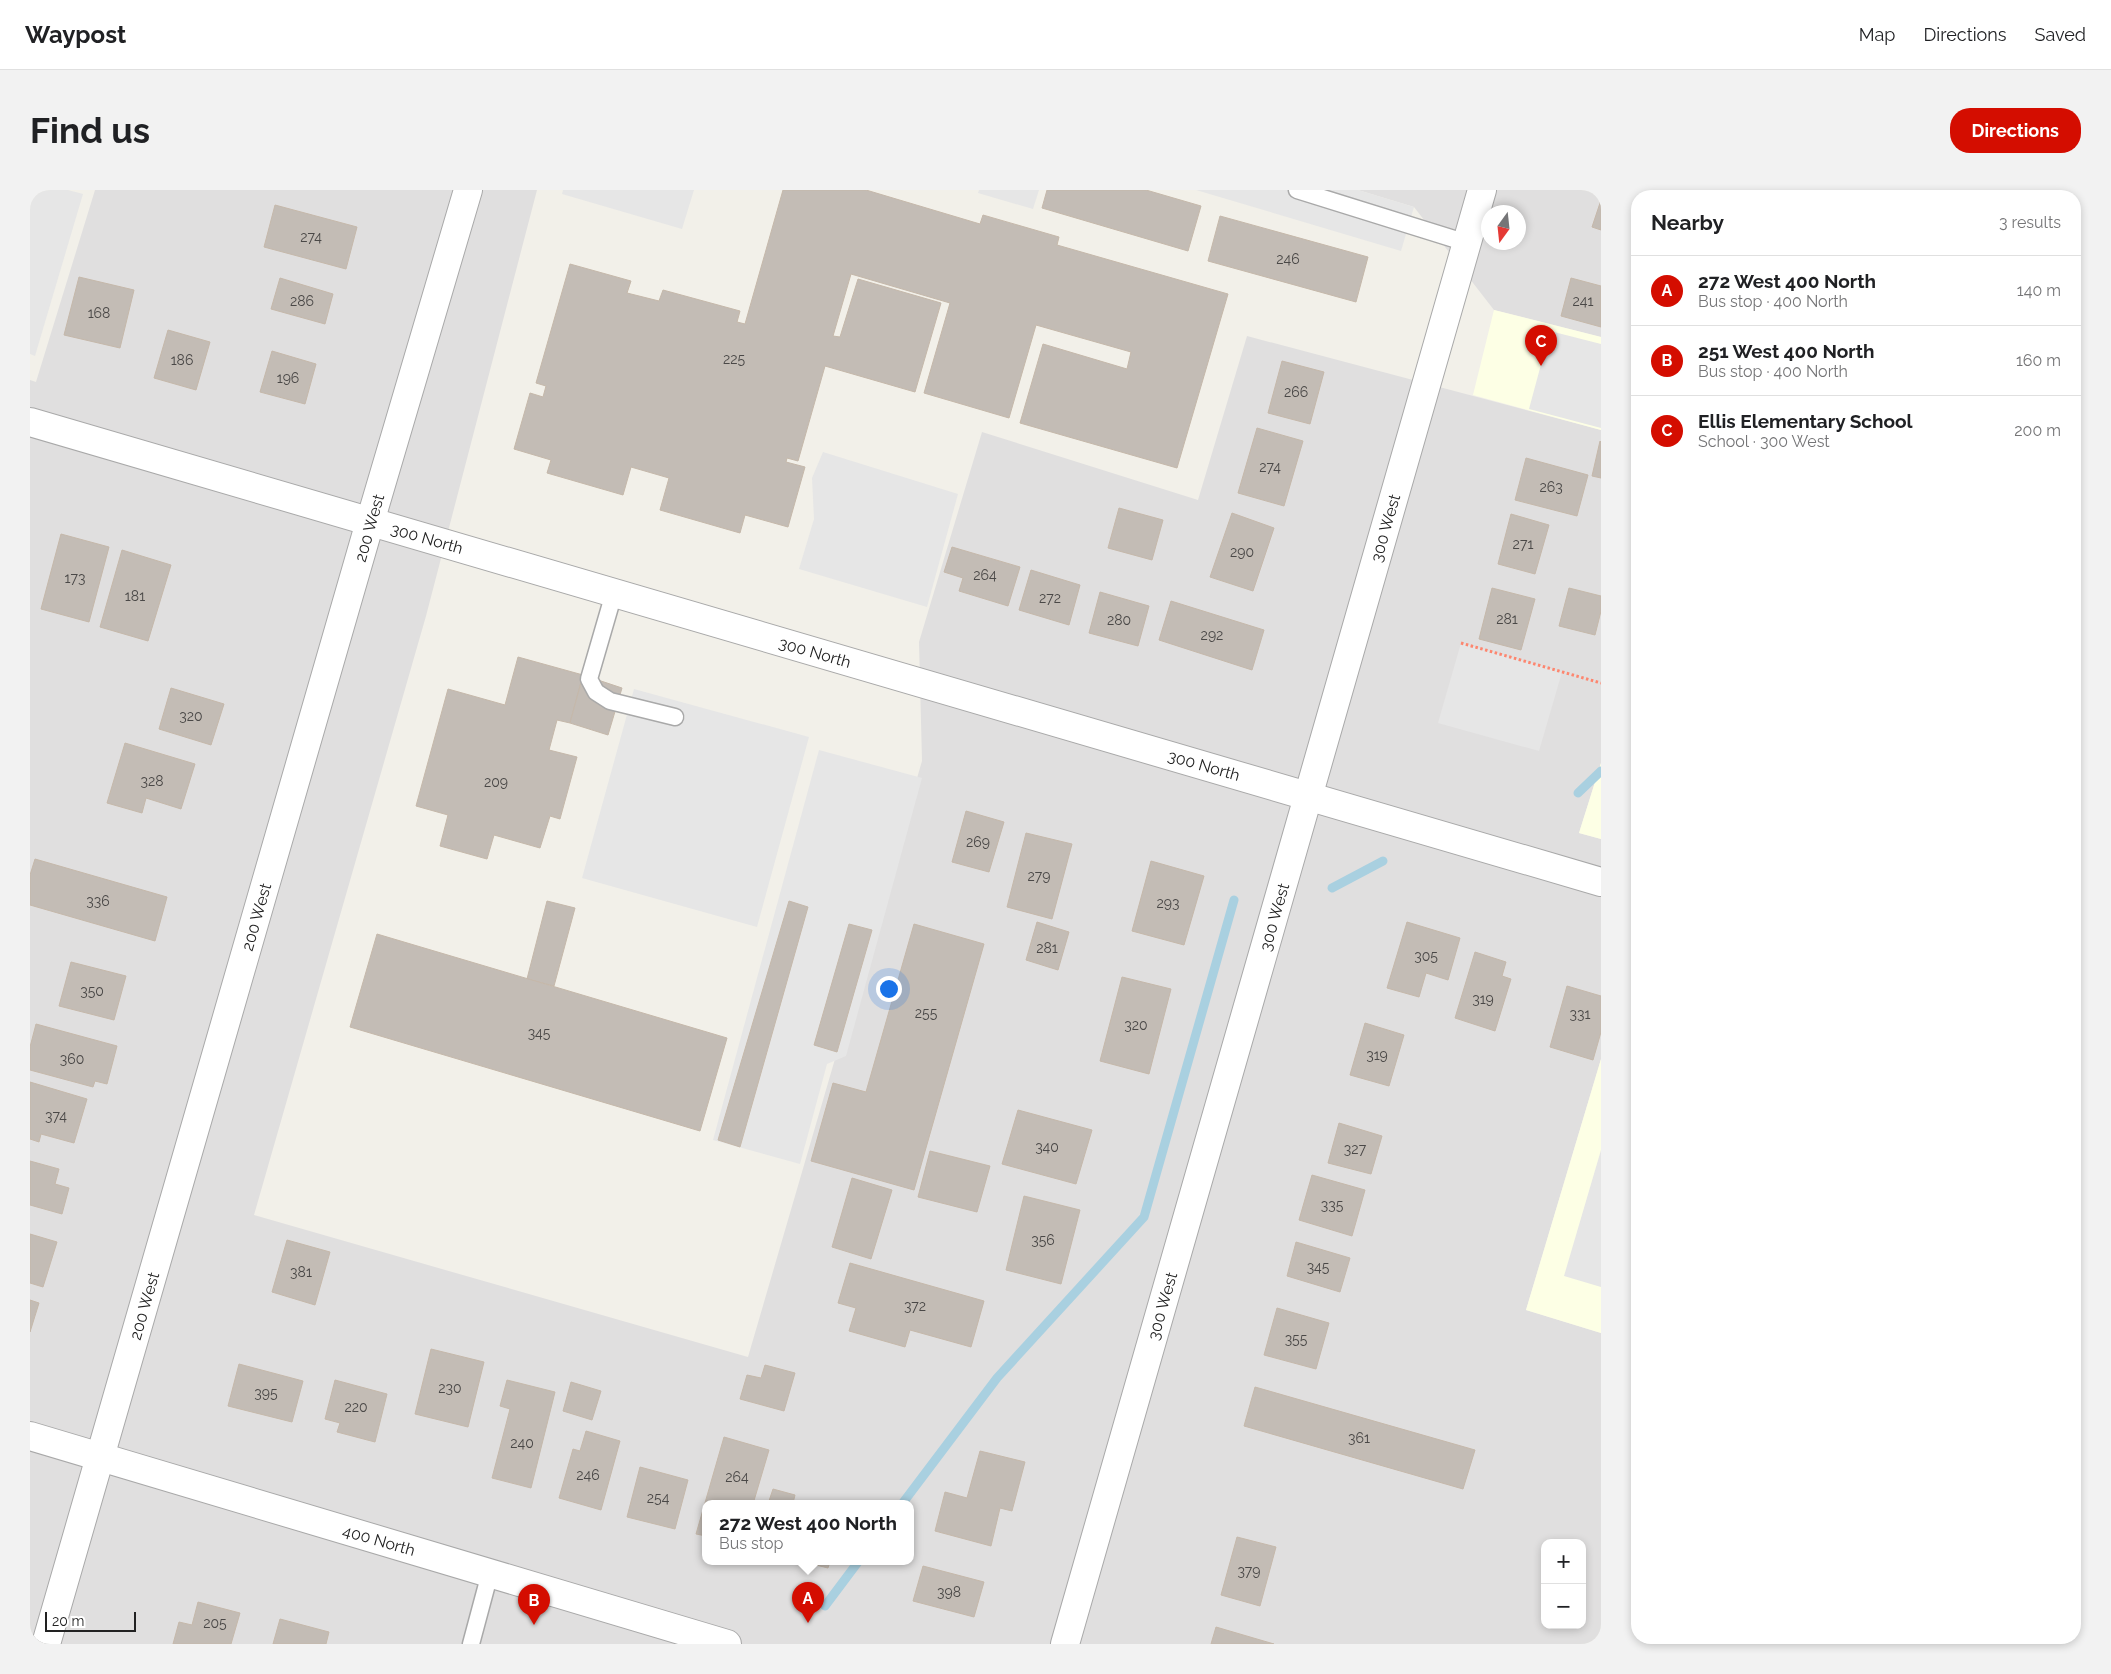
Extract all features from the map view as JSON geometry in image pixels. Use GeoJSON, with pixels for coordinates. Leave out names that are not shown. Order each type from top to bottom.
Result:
{"type":"FeatureCollection","features":[{"type":"Feature","properties":{"kind":"street","name":"200 West"},"geometry":{"type":"LineString","coordinates":[[46,1644],[370,522],[468,190]]}},
{"type":"Feature","properties":{"kind":"street","name":"300 West"},"geometry":{"type":"LineString","coordinates":[[1065,1644],[1482,190]]}},
{"type":"Feature","properties":{"kind":"street","name":"300 North"},"geometry":{"type":"LineString","coordinates":[[30,422],[1601,882]]}},
{"type":"Feature","properties":{"kind":"street","name":"400 North"},"geometry":{"type":"LineString","coordinates":[[30,1436],[727,1644]]}},
{"type":"Feature","properties":{"kind":"lane"},"geometry":{"type":"LineString","coordinates":[[1297,190],[1467,242]]}},
{"type":"Feature","properties":{"kind":"lane"},"geometry":{"type":"LineString","coordinates":[[614,593],[589,679],[596,692],[610,701],[675,717]]}},
{"type":"Feature","properties":{"kind":"lane"},"geometry":{"type":"LineString","coordinates":[[471,1644],[490,1573]]}},
{"type":"Feature","properties":{"kind":"path"},"geometry":{"type":"LineString","coordinates":[[1461,643],[1601,683]]}},
{"type":"Feature","properties":{"kind":"shaded area"},"geometry":{"type":"Polygon","coordinates":[[[30,190],[68,190],[83,194],[35,356],[30,354],[30,190]]]}},
{"type":"Feature","properties":{"kind":"shaded area"},"geometry":{"type":"Polygon","coordinates":[[[95,190],[537,190],[426,616],[254,1215],[748,1357],[922,761],[919,642],[982,432],[1198,500],[1247,336],[1601,430],[1601,763],[1579,833],[1601,839],[1601,1059],[1526,1310],[1601,1333],[1601,1644],[30,1644],[30,380],[36,382],[95,190]]]}},
{"type":"Feature","properties":{"kind":"shaded area"},"geometry":{"type":"Polygon","coordinates":[[[563,190],[694,190],[682,229],[562,194],[563,190]]]}},
{"type":"Feature","properties":{"kind":"shaded area"},"geometry":{"type":"Polygon","coordinates":[[[979,190],[1039,190],[1033,209],[978,193],[979,190]]]}},
{"type":"Feature","properties":{"kind":"shaded area"},"geometry":{"type":"Polygon","coordinates":[[[1196,190],[1358,190],[1414,207],[1401,251],[1196,190]]]}},
{"type":"Feature","properties":{"kind":"shaded area"},"geometry":{"type":"Polygon","coordinates":[[[1358,190],[1601,190],[1601,337],[1494,310],[1414,207],[1358,190]]]}},
{"type":"Feature","properties":{"kind":"shaded area"},"geometry":{"type":"Polygon","coordinates":[[[1494,310],[1601,337],[1601,430],[1473,395],[1494,310]]]}},
{"type":"Feature","properties":{"kind":"shaded area"},"geometry":{"type":"Polygon","coordinates":[[[1550,331],[1601,344],[1601,428],[1529,409],[1550,331]]]}},
{"type":"Feature","properties":{"kind":"shaded area"},"geometry":{"type":"Polygon","coordinates":[[[823,452],[958,494],[927,607],[799,569],[814,519],[812,478],[823,452]]]}},
{"type":"Feature","properties":{"kind":"shaded area"},"geometry":{"type":"Polygon","coordinates":[[[1461,643],[1562,672],[1539,751],[1438,723],[1461,643]]]}},
{"type":"Feature","properties":{"kind":"shaded area"},"geometry":{"type":"Polygon","coordinates":[[[634,689],[809,737],[757,927],[582,878],[634,689]]]}},
{"type":"Feature","properties":{"kind":"shaded area"},"geometry":{"type":"Polygon","coordinates":[[[819,750],[922,778],[846,1056],[827,1064],[800,1164],[713,1140],[819,750]]]}},
{"type":"Feature","properties":{"kind":"shaded area"},"geometry":{"type":"Polygon","coordinates":[[[1601,763],[1601,839],[1579,833],[1601,763]]]}},
{"type":"Feature","properties":{"kind":"shaded area"},"geometry":{"type":"Polygon","coordinates":[[[1601,1059],[1601,1333],[1526,1310],[1601,1059]]]}},
{"type":"Feature","properties":{"kind":"shaded area"},"geometry":{"type":"Polygon","coordinates":[[[1601,1150],[1601,1287],[1564,1276],[1601,1150]]]}},
{"type":"Feature","properties":{"kind":"building"},"geometry":{"type":"Polygon","coordinates":[[[783,190],[866,190],[980,224],[983,215],[1059,237],[1057,245],[1228,294],[1177,468],[1020,423],[1043,344],[1127,369],[1131,352],[1036,325],[1009,418],[924,393],[950,303],[851,274],[833,336],[840,337],[858,279],[941,303],[915,392],[825,366],[798,461],[787,458],[786,462],[805,467],[788,527],[745,515],[740,533],[660,510],[669,478],[631,467],[623,495],[547,473],[551,460],[514,449],[530,393],[543,397],[546,386],[536,383],[570,264],[631,281],[627,293],[659,301],[663,290],[740,311],[737,322],[745,324],[783,190]]]}},
{"type":"Feature","properties":{"kind":"building"},"geometry":{"type":"Polygon","coordinates":[[[1047,190],[1146,190],[1201,206],[1188,251],[1042,208],[1047,190]]]}},
{"type":"Feature","properties":{"kind":"building"},"geometry":{"type":"Polygon","coordinates":[[[1601,200],[1601,230],[1592,227],[1601,200]]]}},
{"type":"Feature","properties":{"kind":"building"},"geometry":{"type":"Polygon","coordinates":[[[275,205],[357,227],[346,269],[264,247],[275,205]]]}},
{"type":"Feature","properties":{"kind":"building"},"geometry":{"type":"Polygon","coordinates":[[[1220,216],[1368,257],[1356,302],[1208,261],[1220,216]]]}},
{"type":"Feature","properties":{"kind":"building"},"geometry":{"type":"Polygon","coordinates":[[[79,277],[134,290],[120,348],[64,335],[79,277]]]}},
{"type":"Feature","properties":{"kind":"building"},"geometry":{"type":"Polygon","coordinates":[[[280,278],[333,294],[325,324],[271,309],[280,278]]]}},
{"type":"Feature","properties":{"kind":"building"},"geometry":{"type":"Polygon","coordinates":[[[1571,278],[1601,286],[1601,327],[1561,316],[1571,278]]]}},
{"type":"Feature","properties":{"kind":"building"},"geometry":{"type":"Polygon","coordinates":[[[168,330],[210,342],[196,390],[154,378],[168,330]]]}},
{"type":"Feature","properties":{"kind":"building"},"geometry":{"type":"Polygon","coordinates":[[[272,351],[316,364],[305,404],[260,392],[272,351]]]}},
{"type":"Feature","properties":{"kind":"building"},"geometry":{"type":"Polygon","coordinates":[[[1282,361],[1324,372],[1310,424],[1268,413],[1282,361]]]}},
{"type":"Feature","properties":{"kind":"building"},"geometry":{"type":"Polygon","coordinates":[[[1257,428],[1303,441],[1284,506],[1238,493],[1257,428]]]}},
{"type":"Feature","properties":{"kind":"building"},"geometry":{"type":"Polygon","coordinates":[[[1601,442],[1601,478],[1592,476],[1601,442]]]}},
{"type":"Feature","properties":{"kind":"building"},"geometry":{"type":"Polygon","coordinates":[[[1526,458],[1588,475],[1577,516],[1515,500],[1526,458]]]}},
{"type":"Feature","properties":{"kind":"building"},"geometry":{"type":"Polygon","coordinates":[[[1119,508],[1163,520],[1152,560],[1108,548],[1119,508]]]}},
{"type":"Feature","properties":{"kind":"building"},"geometry":{"type":"Polygon","coordinates":[[[1232,513],[1274,528],[1253,591],[1210,577],[1232,513]]]}},
{"type":"Feature","properties":{"kind":"building"},"geometry":{"type":"Polygon","coordinates":[[[1511,514],[1549,525],[1535,574],[1498,564],[1511,514]]]}},
{"type":"Feature","properties":{"kind":"building"},"geometry":{"type":"Polygon","coordinates":[[[61,534],[109,547],[89,622],[41,609],[61,534]]]}},
{"type":"Feature","properties":{"kind":"building"},"geometry":{"type":"Polygon","coordinates":[[[952,547],[1020,567],[1008,606],[959,591],[963,578],[944,572],[952,547]]]}},
{"type":"Feature","properties":{"kind":"building"},"geometry":{"type":"Polygon","coordinates":[[[122,550],[171,565],[148,641],[100,627],[122,550]]]}},
{"type":"Feature","properties":{"kind":"building"},"geometry":{"type":"Polygon","coordinates":[[[1031,570],[1080,585],[1069,625],[1019,610],[1031,570]]]}},
{"type":"Feature","properties":{"kind":"building"},"geometry":{"type":"Polygon","coordinates":[[[1492,588],[1535,599],[1521,650],[1479,639],[1492,588]]]}},
{"type":"Feature","properties":{"kind":"building"},"geometry":{"type":"Polygon","coordinates":[[[1569,588],[1601,596],[1601,611],[1595,635],[1559,626],[1569,588]]]}},
{"type":"Feature","properties":{"kind":"building"},"geometry":{"type":"Polygon","coordinates":[[[1100,592],[1149,606],[1138,646],[1089,633],[1100,592]]]}},
{"type":"Feature","properties":{"kind":"building"},"geometry":{"type":"Polygon","coordinates":[[[1171,601],[1264,630],[1252,670],[1159,640],[1171,601]]]}},
{"type":"Feature","properties":{"kind":"building"},"geometry":{"type":"Polygon","coordinates":[[[518,657],[583,675],[570,723],[557,720],[549,750],[577,757],[560,819],[550,816],[540,848],[494,835],[487,859],[440,846],[448,815],[416,806],[448,689],[505,705],[518,657]]]}},
{"type":"Feature","properties":{"kind":"building"},"geometry":{"type":"Polygon","coordinates":[[[583,675],[622,688],[608,735],[570,723],[583,675]]]}},
{"type":"Feature","properties":{"kind":"building"},"geometry":{"type":"Polygon","coordinates":[[[171,688],[224,704],[211,745],[159,729],[171,688]]]}},
{"type":"Feature","properties":{"kind":"building"},"geometry":{"type":"Polygon","coordinates":[[[125,743],[195,764],[181,809],[146,798],[142,813],[107,803],[125,743]]]}},
{"type":"Feature","properties":{"kind":"building"},"geometry":{"type":"Polygon","coordinates":[[[966,811],[1004,822],[989,872],[952,862],[966,811]]]}},
{"type":"Feature","properties":{"kind":"building"},"geometry":{"type":"Polygon","coordinates":[[[1026,833],[1072,844],[1052,919],[1007,907],[1026,833]]]}},
{"type":"Feature","properties":{"kind":"building"},"geometry":{"type":"Polygon","coordinates":[[[35,859],[167,897],[155,941],[30,905],[30,875],[35,859]]]}},
{"type":"Feature","properties":{"kind":"building"},"geometry":{"type":"Polygon","coordinates":[[[1151,861],[1204,876],[1184,945],[1132,931],[1151,861]]]}},
{"type":"Feature","properties":{"kind":"building"},"geometry":{"type":"Polygon","coordinates":[[[547,901],[575,908],[554,986],[527,979],[547,901]]]}},
{"type":"Feature","properties":{"kind":"building"},"geometry":{"type":"Polygon","coordinates":[[[789,901],[808,907],[740,1147],[718,1140],[789,901]]]}},
{"type":"Feature","properties":{"kind":"building"},"geometry":{"type":"Polygon","coordinates":[[[1037,922],[1069,932],[1058,970],[1026,960],[1037,922]]]}},
{"type":"Feature","properties":{"kind":"building"},"geometry":{"type":"Polygon","coordinates":[[[1407,922],[1460,938],[1448,980],[1426,973],[1419,997],[1387,988],[1407,922]]]}},
{"type":"Feature","properties":{"kind":"building"},"geometry":{"type":"Polygon","coordinates":[[[849,924],[872,930],[837,1052],[814,1045],[849,924]]]}},
{"type":"Feature","properties":{"kind":"building"},"geometry":{"type":"Polygon","coordinates":[[[914,924],[984,944],[914,1190],[811,1161],[833,1083],[866,1092],[914,924]]]}},
{"type":"Feature","properties":{"kind":"building"},"geometry":{"type":"Polygon","coordinates":[[[377,934],[727,1038],[700,1131],[350,1027],[377,934]]]}},
{"type":"Feature","properties":{"kind":"building"},"geometry":{"type":"Polygon","coordinates":[[[1475,952],[1506,962],[1502,976],[1511,979],[1495,1031],[1455,1018],[1475,952]]]}},
{"type":"Feature","properties":{"kind":"building"},"geometry":{"type":"Polygon","coordinates":[[[71,962],[126,976],[114,1020],[59,1006],[71,962]]]}},
{"type":"Feature","properties":{"kind":"building"},"geometry":{"type":"Polygon","coordinates":[[[1122,977],[1171,989],[1149,1074],[1100,1061],[1122,977]]]}},
{"type":"Feature","properties":{"kind":"building"},"geometry":{"type":"Polygon","coordinates":[[[1567,986],[1601,996],[1601,1032],[1593,1060],[1550,1047],[1567,986]]]}},
{"type":"Feature","properties":{"kind":"building"},"geometry":{"type":"Polygon","coordinates":[[[1365,1023],[1404,1035],[1389,1086],[1350,1075],[1365,1023]]]}},
{"type":"Feature","properties":{"kind":"building"},"geometry":{"type":"Polygon","coordinates":[[[36,1024],[117,1046],[107,1084],[95,1081],[93,1087],[30,1070],[30,1047],[36,1024]]]}},
{"type":"Feature","properties":{"kind":"building"},"geometry":{"type":"Polygon","coordinates":[[[30,1082],[87,1099],[74,1143],[41,1134],[39,1142],[30,1139],[30,1082]]]}},
{"type":"Feature","properties":{"kind":"building"},"geometry":{"type":"Polygon","coordinates":[[[1018,1110],[1092,1130],[1076,1184],[1002,1164],[1018,1110]]]}},
{"type":"Feature","properties":{"kind":"building"},"geometry":{"type":"Polygon","coordinates":[[[1339,1123],[1382,1136],[1371,1174],[1328,1163],[1339,1123]]]}},
{"type":"Feature","properties":{"kind":"building"},"geometry":{"type":"Polygon","coordinates":[[[930,1151],[990,1166],[977,1212],[918,1197],[930,1151]]]}},
{"type":"Feature","properties":{"kind":"building"},"geometry":{"type":"Polygon","coordinates":[[[30,1161],[59,1169],[55,1184],[69,1188],[62,1214],[30,1205],[30,1161]]]}},
{"type":"Feature","properties":{"kind":"building"},"geometry":{"type":"Polygon","coordinates":[[[1312,1175],[1365,1190],[1352,1236],[1299,1220],[1312,1175]]]}},
{"type":"Feature","properties":{"kind":"building"},"geometry":{"type":"Polygon","coordinates":[[[852,1178],[892,1190],[871,1259],[832,1247],[852,1178]]]}},
{"type":"Feature","properties":{"kind":"building"},"geometry":{"type":"Polygon","coordinates":[[[1024,1196],[1080,1210],[1061,1284],[1006,1270],[1024,1196]]]}},
{"type":"Feature","properties":{"kind":"building"},"geometry":{"type":"Polygon","coordinates":[[[30,1234],[57,1242],[43,1287],[30,1283],[30,1234]]]}},
{"type":"Feature","properties":{"kind":"building"},"geometry":{"type":"Polygon","coordinates":[[[287,1240],[330,1252],[315,1305],[272,1292],[287,1240]]]}},
{"type":"Feature","properties":{"kind":"building"},"geometry":{"type":"Polygon","coordinates":[[[1296,1242],[1350,1258],[1340,1292],[1287,1276],[1296,1242]]]}},
{"type":"Feature","properties":{"kind":"building"},"geometry":{"type":"Polygon","coordinates":[[[850,1263],[984,1301],[971,1347],[910,1330],[905,1347],[849,1331],[856,1308],[838,1303],[850,1263]]]}},
{"type":"Feature","properties":{"kind":"building"},"geometry":{"type":"Polygon","coordinates":[[[30,1300],[39,1303],[30,1332],[30,1300]]]}},
{"type":"Feature","properties":{"kind":"building"},"geometry":{"type":"Polygon","coordinates":[[[1277,1308],[1329,1323],[1316,1369],[1264,1355],[1277,1308]]]}},
{"type":"Feature","properties":{"kind":"building"},"geometry":{"type":"Polygon","coordinates":[[[431,1349],[484,1362],[468,1427],[415,1414],[431,1349]]]}},
{"type":"Feature","properties":{"kind":"building"},"geometry":{"type":"Polygon","coordinates":[[[239,1364],[303,1381],[292,1422],[228,1406],[239,1364]]]}},
{"type":"Feature","properties":{"kind":"building"},"geometry":{"type":"Polygon","coordinates":[[[765,1365],[795,1373],[784,1411],[740,1399],[747,1375],[761,1378],[765,1365]]]}},
{"type":"Feature","properties":{"kind":"building"},"geometry":{"type":"Polygon","coordinates":[[[335,1380],[387,1394],[375,1442],[337,1432],[340,1423],[325,1419],[335,1380]]]}},
{"type":"Feature","properties":{"kind":"building"},"geometry":{"type":"Polygon","coordinates":[[[507,1380],[555,1392],[531,1488],[492,1478],[510,1409],[500,1406],[507,1380]]]}},
{"type":"Feature","properties":{"kind":"building"},"geometry":{"type":"Polygon","coordinates":[[[571,1382],[601,1391],[592,1420],[563,1411],[571,1382]]]}},
{"type":"Feature","properties":{"kind":"building"},"geometry":{"type":"Polygon","coordinates":[[[1255,1387],[1475,1450],[1463,1489],[1244,1426],[1255,1387]]]}},
{"type":"Feature","properties":{"kind":"building"},"geometry":{"type":"Polygon","coordinates":[[[586,1431],[620,1441],[601,1510],[559,1498],[573,1449],[580,1451],[586,1431]]]}},
{"type":"Feature","properties":{"kind":"building"},"geometry":{"type":"Polygon","coordinates":[[[724,1437],[769,1450],[754,1500],[706,1500],[724,1437]]]}},
{"type":"Feature","properties":{"kind":"building"},"geometry":{"type":"Polygon","coordinates":[[[980,1451],[1025,1462],[1012,1511],[1000,1508],[991,1546],[935,1531],[945,1492],[967,1498],[980,1451]]]}},
{"type":"Feature","properties":{"kind":"building"},"geometry":{"type":"Polygon","coordinates":[[[640,1467],[688,1480],[675,1529],[627,1517],[640,1467]]]}},
{"type":"Feature","properties":{"kind":"building"},"geometry":{"type":"Polygon","coordinates":[[[773,1489],[795,1495],[794,1500],[769,1500],[773,1489]]]}},
{"type":"Feature","properties":{"kind":"building"},"geometry":{"type":"Polygon","coordinates":[[[702,1513],[702,1535],[696,1534],[702,1513]]]}},
{"type":"Feature","properties":{"kind":"building"},"geometry":{"type":"Polygon","coordinates":[[[1237,1537],[1276,1547],[1260,1606],[1221,1595],[1237,1537]]]}},
{"type":"Feature","properties":{"kind":"building"},"geometry":{"type":"Polygon","coordinates":[[[816,1565],[829,1565],[828,1568],[816,1565]]]}},
{"type":"Feature","properties":{"kind":"building"},"geometry":{"type":"Polygon","coordinates":[[[923,1566],[984,1582],[974,1617],[913,1601],[923,1566]]]}},
{"type":"Feature","properties":{"kind":"building"},"geometry":{"type":"Polygon","coordinates":[[[198,1602],[240,1613],[231,1644],[173,1644],[179,1622],[192,1625],[198,1602]]]}},
{"type":"Feature","properties":{"kind":"building"},"geometry":{"type":"Polygon","coordinates":[[[280,1619],[329,1632],[326,1644],[273,1644],[280,1619]]]}},
{"type":"Feature","properties":{"kind":"building"},"geometry":{"type":"Polygon","coordinates":[[[1216,1627],[1274,1644],[1211,1644],[1216,1627]]]}},
{"type":"Feature","properties":{"kind":"waterway"},"geometry":{"type":"LineString","coordinates":[[1578,793],[1601,771]]}},
{"type":"Feature","properties":{"kind":"waterway"},"geometry":{"type":"LineString","coordinates":[[1332,888],[1383,861]]}},
{"type":"Feature","properties":{"kind":"waterway"},"geometry":{"type":"LineString","coordinates":[[905,1500],[997,1378],[1144,1217],[1234,900]]}},
{"type":"Feature","properties":{"kind":"waterway"},"geometry":{"type":"LineString","coordinates":[[825,1606],[856,1565]]}},
{"type":"Feature","properties":{"kind":"place","name":"Ellis Elementary School"},"geometry":{"type":"Point","coordinates":[1541,366]}},
{"type":"Feature","properties":{"kind":"place","name":"272 West 400 North"},"geometry":{"type":"Point","coordinates":[808,1623]}},
{"type":"Feature","properties":{"kind":"place","name":"251 West 400 North"},"geometry":{"type":"Point","coordinates":[534,1625]}}]}
